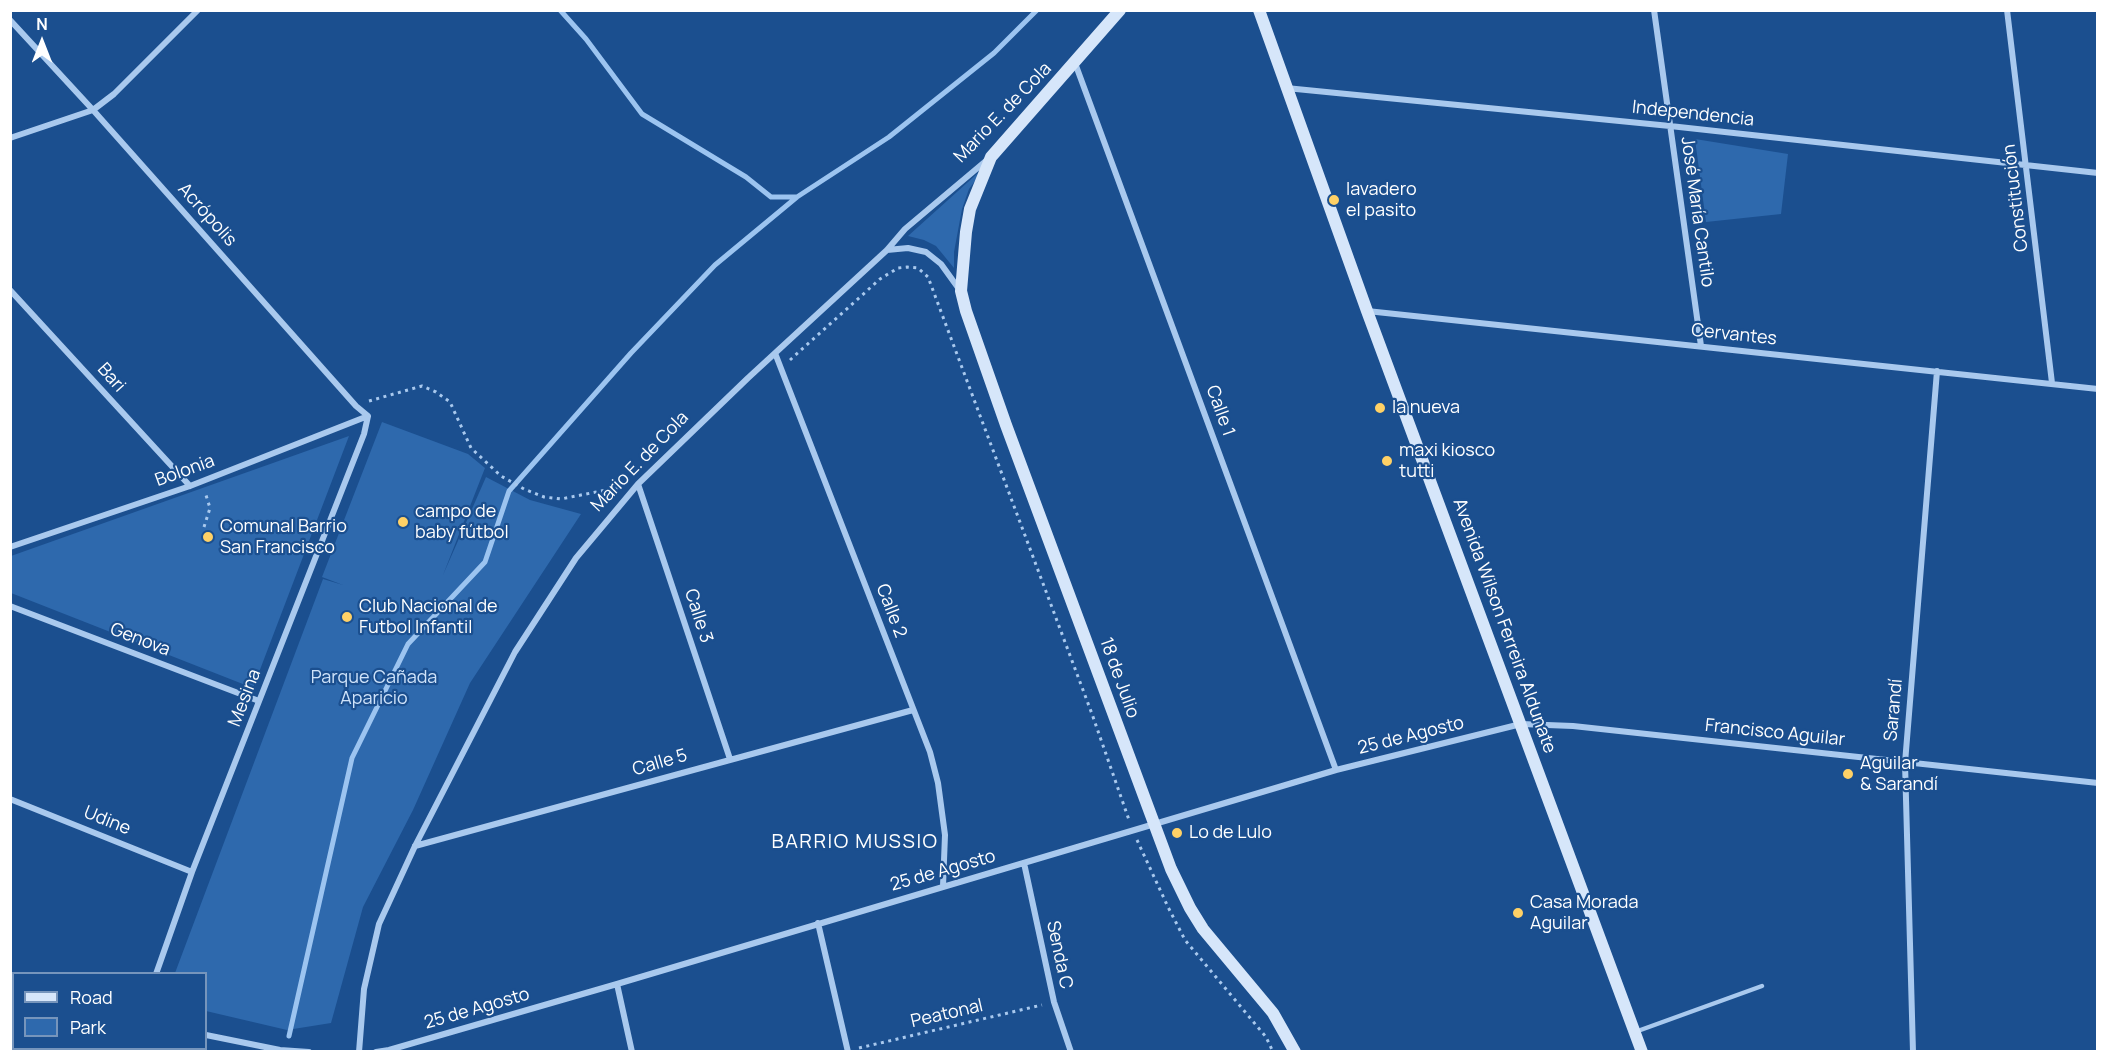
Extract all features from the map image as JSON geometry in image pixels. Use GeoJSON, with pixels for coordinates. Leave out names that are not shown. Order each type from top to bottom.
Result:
{"type":"FeatureCollection","features":[{"type":"Feature","properties":{"kind":"street","name":"Mario E. de Cola"},"geometry":{"type":"LineString","coordinates":[[359,1052],[364,989],[379,924],[415,846],[515,652],[576,558],[638,484],[887,250],[905,229],[991,156],[1120,10]]}},
{"type":"Feature","properties":{"kind":"street","name":"Avenida Wilson Ferreira Aldunate"},"geometry":{"type":"LineString","coordinates":[[1259,10],[1367,311],[1642,1052]]}},
{"type":"Feature","properties":{"kind":"street","name":"José María Cantilo"},"geometry":{"type":"LineString","coordinates":[[1654,10],[1701,346]]}},
{"type":"Feature","properties":{"kind":"street","name":"Constitución"},"geometry":{"type":"LineString","coordinates":[[2007,10],[2052,383]]}},
{"type":"Feature","properties":{"kind":"street"},"geometry":{"type":"LineString","coordinates":[[10,138],[93,110],[114,94],[194,12]]}},
{"type":"Feature","properties":{"kind":"street","name":"Acrópolis"},"geometry":{"type":"LineString","coordinates":[[10,20],[356,406],[368,416]]}},
{"type":"Feature","properties":{"kind":"street","name":"Calle 1"},"geometry":{"type":"LineString","coordinates":[[1075,63],[1336,770]]}},
{"type":"Feature","properties":{"kind":"street","name":"Independencia"},"geometry":{"type":"LineString","coordinates":[[1286,88],[1670,126],[2097,173]]}},
{"type":"Feature","properties":{"kind":"street","name":"18 de Julio"},"geometry":{"type":"LineString","coordinates":[[961,291],[970,209],[991,156]]}},
{"type":"Feature","properties":{"kind":"street","name":"18 de Julio"},"geometry":{"type":"LineString","coordinates":[[887,250],[908,248],[926,252],[941,264],[961,291],[984,367],[1171,869],[1203,929],[1273,1013],[1295,1052]]}},
{"type":"Feature","properties":{"kind":"street","name":"Bari"},"geometry":{"type":"LineString","coordinates":[[10,290],[190,486]]}},
{"type":"Feature","properties":{"kind":"street","name":"Cervantes"},"geometry":{"type":"LineString","coordinates":[[1367,311],[2097,389]]}},
{"type":"Feature","properties":{"kind":"street","name":"Calle 2"},"geometry":{"type":"LineString","coordinates":[[775,353],[930,752],[938,783],[945,835],[943,886]]}},
{"type":"Feature","properties":{"kind":"street","name":"Sarandí"},"geometry":{"type":"LineString","coordinates":[[1913,1052],[1905,763],[1937,371]]}},
{"type":"Feature","properties":{"kind":"street","name":"Bolonia"},"geometry":{"type":"LineString","coordinates":[[10,547],[190,486],[368,416]]}},
{"type":"Feature","properties":{"kind":"street","name":"Mesina"},"geometry":{"type":"LineString","coordinates":[[157,972],[192,872],[364,434],[368,416]]}},
{"type":"Feature","properties":{"kind":"street","name":"Calle 3"},"geometry":{"type":"LineString","coordinates":[[638,484],[730,759]]}},
{"type":"Feature","properties":{"kind":"street","name":"Genova"},"geometry":{"type":"LineString","coordinates":[[10,606],[259,701]]}},
{"type":"Feature","properties":{"kind":"street","name":"Calle 5"},"geometry":{"type":"LineString","coordinates":[[415,846],[913,710]]}},
{"type":"Feature","properties":{"kind":"street","name":"25 de Agosto"},"geometry":{"type":"LineString","coordinates":[[376,1052],[617,984],[1336,770],[1521,724]]}},
{"type":"Feature","properties":{"kind":"street","name":"Francisco Aguilar"},"geometry":{"type":"LineString","coordinates":[[1521,724],[1573,726],[2097,783]]}},
{"type":"Feature","properties":{"kind":"street","name":"Udine"},"geometry":{"type":"LineString","coordinates":[[10,799],[192,872]]}},
{"type":"Feature","properties":{"kind":"street","name":"Senda C"},"geometry":{"type":"LineString","coordinates":[[1024,863],[1054,1002],[1071,1052]]}},
{"type":"Feature","properties":{"kind":"street"},"geometry":{"type":"LineString","coordinates":[[818,923],[848,1051]]}},
{"type":"Feature","properties":{"kind":"street"},"geometry":{"type":"LineString","coordinates":[[617,984],[632,1052]]}},
{"type":"Feature","properties":{"kind":"street"},"geometry":{"type":"LineString","coordinates":[[207,1035],[280,1050],[309,1052]]}},
{"type":"Feature","properties":{"kind":"lane"},"geometry":{"type":"LineString","coordinates":[[1635,1032],[1761,986]]}},
{"type":"Feature","properties":{"kind":"path"},"geometry":{"type":"LineString","coordinates":[[781,368],[880,279],[898,268],[907,267],[918,268],[928,277],[1092,714],[1133,831],[1156,883],[1185,940],[1260,1029],[1273,1052]]}},
{"type":"Feature","properties":{"kind":"path"},"geometry":{"type":"LineString","coordinates":[[356,406],[422,386],[436,392],[450,402],[471,448],[501,476],[544,497],[561,499],[638,484]]}},
{"type":"Feature","properties":{"kind":"path"},"geometry":{"type":"LineString","coordinates":[[204,527],[210,511],[209,505]]}},
{"type":"Feature","properties":{"kind":"path","name":"Peatonal"},"geometry":{"type":"LineString","coordinates":[[848,1051],[1054,1002]]}},
{"type":"Feature","properties":{"kind":"green space"},"geometry":{"type":"Polygon","coordinates":[[[1695,139],[1788,154],[1781,214],[1706,222],[1695,139]]]}},
{"type":"Feature","properties":{"kind":"green space"},"geometry":{"type":"Polygon","coordinates":[[[978,173],[980,174],[969,189],[962,209],[954,252],[954,268],[936,246],[908,236],[978,173]]]}},
{"type":"Feature","properties":{"kind":"green space","name":"Parque Cañada Aparicio"},"geometry":{"type":"Polygon","coordinates":[[[382,422],[468,454],[485,468],[443,575],[486,477],[530,500],[581,514],[470,683],[413,810],[363,907],[331,1023],[287,1030],[207,1011],[207,972],[175,972],[323,579],[343,585],[322,577],[382,422]]]}},
{"type":"Feature","properties":{"kind":"green space"},"geometry":{"type":"Polygon","coordinates":[[[349,436],[253,688],[11,593],[11,556],[349,436]]]}},
{"type":"Feature","properties":{"kind":"waterway"},"geometry":{"type":"LineString","coordinates":[[560,10],[586,39],[642,114],[746,177],[771,197],[797,197],[889,137],[994,53],[1037,10]]}},
{"type":"Feature","properties":{"kind":"waterway"},"geometry":{"type":"LineString","coordinates":[[289,1036],[352,758],[408,644],[485,562],[509,491],[631,353],[715,265],[797,197]]}},
{"type":"Feature","properties":{"kind":"place","name":"lavadero el pasito"},"geometry":{"type":"Point","coordinates":[1334,200]}},
{"type":"Feature","properties":{"kind":"place","name":"la nueva"},"geometry":{"type":"Point","coordinates":[1380,408]}},
{"type":"Feature","properties":{"kind":"place","name":"maxi kiosco tutti"},"geometry":{"type":"Point","coordinates":[1387,461]}},
{"type":"Feature","properties":{"kind":"place","name":"campo de baby fútbol"},"geometry":{"type":"Point","coordinates":[403,522]}},
{"type":"Feature","properties":{"kind":"place","name":"Comunal Barrio San Francisco"},"geometry":{"type":"Point","coordinates":[208,537]}},
{"type":"Feature","properties":{"kind":"place","name":"Club Nacional de Futbol Infantil"},"geometry":{"type":"Point","coordinates":[347,617]}},
{"type":"Feature","properties":{"kind":"place","name":"Aguilar & Sarandí"},"geometry":{"type":"Point","coordinates":[1848,774]}},
{"type":"Feature","properties":{"kind":"place","name":"Lo de Lulo"},"geometry":{"type":"Point","coordinates":[1177,833]}},
{"type":"Feature","properties":{"kind":"place","name":"Casa Morada Aguilar"},"geometry":{"type":"Point","coordinates":[1518,913]}},
{"type":"Feature","properties":{"kind":"district","name":"BARRIO MUSSIO"},"geometry":{"type":"Point","coordinates":[855,842]}}]}
